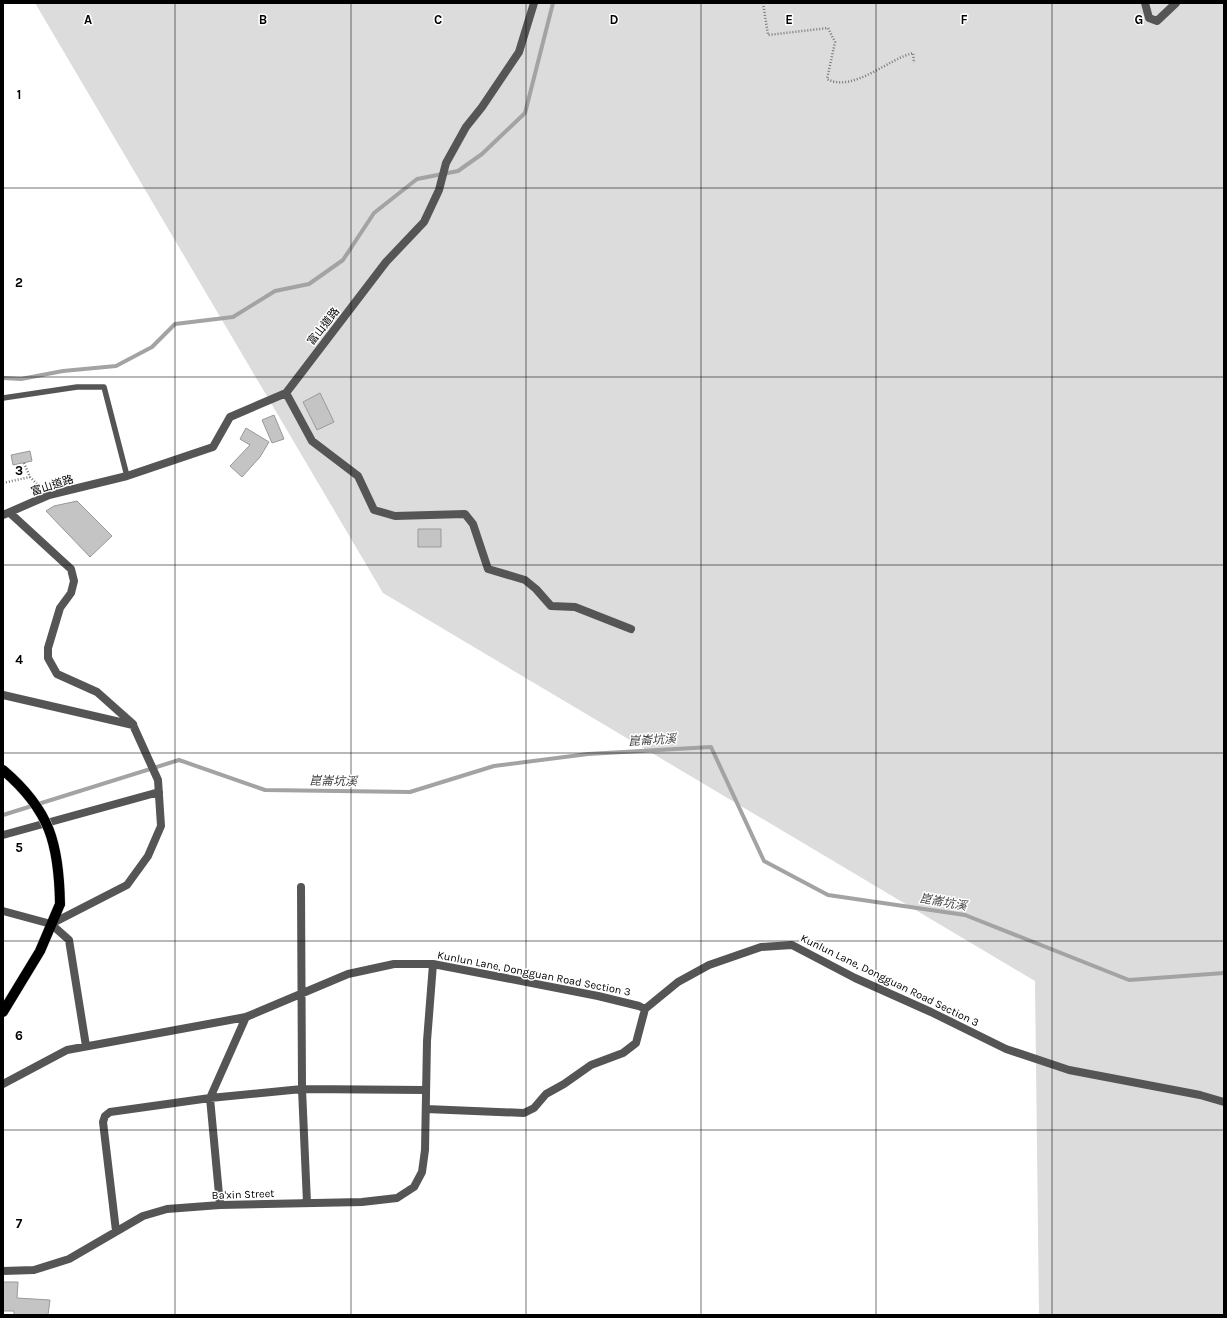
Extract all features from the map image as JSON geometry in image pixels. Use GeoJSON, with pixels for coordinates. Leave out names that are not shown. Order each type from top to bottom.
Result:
{"type":"FeatureCollection","features":[{"type":"Feature","properties":{"kind":"main road"},"geometry":{"type":"LineString","coordinates":[[3,770],[20,784],[43,815],[53,837],[60,871],[60,904],[40,951],[3,1012]]}},
{"type":"Feature","properties":{"kind":"street","name":"富山道路"},"geometry":{"type":"LineString","coordinates":[[6,514],[49,495],[126,476],[213,447],[230,418],[286,393],[386,262],[424,222],[439,190],[440,179],[446,163],[466,127],[482,107],[519,52],[534,3]]}},
{"type":"Feature","properties":{"kind":"street"},"geometry":{"type":"LineString","coordinates":[[1145,3],[1149,18],[1157,21],[1176,3]]}},
{"type":"Feature","properties":{"kind":"street"},"geometry":{"type":"LineString","coordinates":[[286,393],[312,441],[358,476],[374,510],[395,516],[465,514],[473,524],[488,569],[525,580],[536,589],[551,606],[575,607],[631,628]]}},
{"type":"Feature","properties":{"kind":"street"},"geometry":{"type":"LineString","coordinates":[[6,514],[71,569],[74,581],[71,593],[60,608],[48,648],[48,658],[57,674],[97,692],[133,725],[158,780],[161,826],[148,856],[127,885],[51,924]]}},
{"type":"Feature","properties":{"kind":"street"},"geometry":{"type":"LineString","coordinates":[[3,695],[133,725]]}},
{"type":"Feature","properties":{"kind":"street"},"geometry":{"type":"LineString","coordinates":[[3,835],[159,792]]}},
{"type":"Feature","properties":{"kind":"street"},"geometry":{"type":"LineString","coordinates":[[301,887],[302,1089],[307,1203]]}},
{"type":"Feature","properties":{"kind":"street"},"geometry":{"type":"LineString","coordinates":[[3,911],[51,924],[69,940],[86,1046]]}},
{"type":"Feature","properties":{"kind":"street","name":"Kunlun Lane, Dongguan Road Section 3"},"geometry":{"type":"LineString","coordinates":[[3,1084],[67,1050],[246,1017],[301,992],[358,971],[394,964],[433,964],[598,996],[639,1006],[645,1009],[678,982],[709,965],[761,947],[792,945],[855,978],[931,1012],[1006,1049],[1069,1070],[1200,1095],[1224,1102]]}},
{"type":"Feature","properties":{"kind":"street","name":"Ba'xin Street"},"geometry":{"type":"LineString","coordinates":[[3,1271],[34,1270],[69,1259],[143,1216],[167,1209],[220,1205],[362,1202],[397,1198],[414,1187],[422,1172],[426,1110],[425,1090],[433,964]]}},
{"type":"Feature","properties":{"kind":"street"},"geometry":{"type":"LineString","coordinates":[[426,1110],[524,1113],[534,1108],[546,1094],[564,1084],[591,1065],[623,1053],[636,1043],[645,1009]]}},
{"type":"Feature","properties":{"kind":"street"},"geometry":{"type":"LineString","coordinates":[[220,1205],[210,1098],[246,1017]]}},
{"type":"Feature","properties":{"kind":"street"},"geometry":{"type":"LineString","coordinates":[[116,1231],[102,1122],[105,1116],[110,1112],[210,1098],[302,1089],[425,1090]]}},
{"type":"Feature","properties":{"kind":"lane"},"geometry":{"type":"LineString","coordinates":[[3,398],[77,387],[104,387],[126,476]]}},
{"type":"Feature","properties":{"kind":"path"},"geometry":{"type":"LineString","coordinates":[[763,3],[768,34],[828,28],[835,42],[827,79],[835,83],[858,79],[904,55],[913,52],[914,63]]}},
{"type":"Feature","properties":{"kind":"path"},"geometry":{"type":"LineString","coordinates":[[24,463],[30,477],[49,495]]}},
{"type":"Feature","properties":{"kind":"path"},"geometry":{"type":"LineString","coordinates":[[3,483],[30,477]]}},
{"type":"Feature","properties":{"kind":"shaded area"},"geometry":{"type":"Polygon","coordinates":[[[35,3],[1224,3],[1224,1315],[1039,1315],[1035,981],[383,593],[35,3]]]}},
{"type":"Feature","properties":{"kind":"building"},"geometry":{"type":"Polygon","coordinates":[[[320,393],[334,422],[317,430],[303,402],[320,393]]]}},
{"type":"Feature","properties":{"kind":"building"},"geometry":{"type":"Polygon","coordinates":[[[274,415],[284,439],[272,443],[262,420],[274,415]]]}},
{"type":"Feature","properties":{"kind":"building"},"geometry":{"type":"Polygon","coordinates":[[[246,428],[269,442],[260,457],[242,477],[230,466],[250,445],[240,439],[246,428]]]}},
{"type":"Feature","properties":{"kind":"building"},"geometry":{"type":"Polygon","coordinates":[[[30,451],[32,461],[13,465],[11,455],[30,451]]]}},
{"type":"Feature","properties":{"kind":"building"},"geometry":{"type":"Polygon","coordinates":[[[77,501],[112,536],[90,557],[46,511],[54,506],[77,501]]]}},
{"type":"Feature","properties":{"kind":"building"},"geometry":{"type":"Polygon","coordinates":[[[418,529],[441,529],[441,547],[418,547],[418,529]]]}},
{"type":"Feature","properties":{"kind":"building"},"geometry":{"type":"Polygon","coordinates":[[[3,1282],[18,1282],[17,1298],[50,1300],[48,1315],[14,1315],[14,1311],[3,1311],[3,1282]]]}},
{"type":"Feature","properties":{"kind":"waterway"},"geometry":{"type":"LineString","coordinates":[[3,378],[21,379],[63,371],[116,366],[152,347],[175,324],[233,317],[275,291],[309,284],[343,260],[374,213],[417,179],[458,171],[482,154],[525,113],[553,3]]}},
{"type":"Feature","properties":{"kind":"waterway","name":"崑崙坑溪"},"geometry":{"type":"LineString","coordinates":[[3,815],[179,760],[265,790],[410,792],[494,766],[588,754],[711,747],[764,861],[828,895],[965,915],[1129,980],[1224,973]]}}]}
